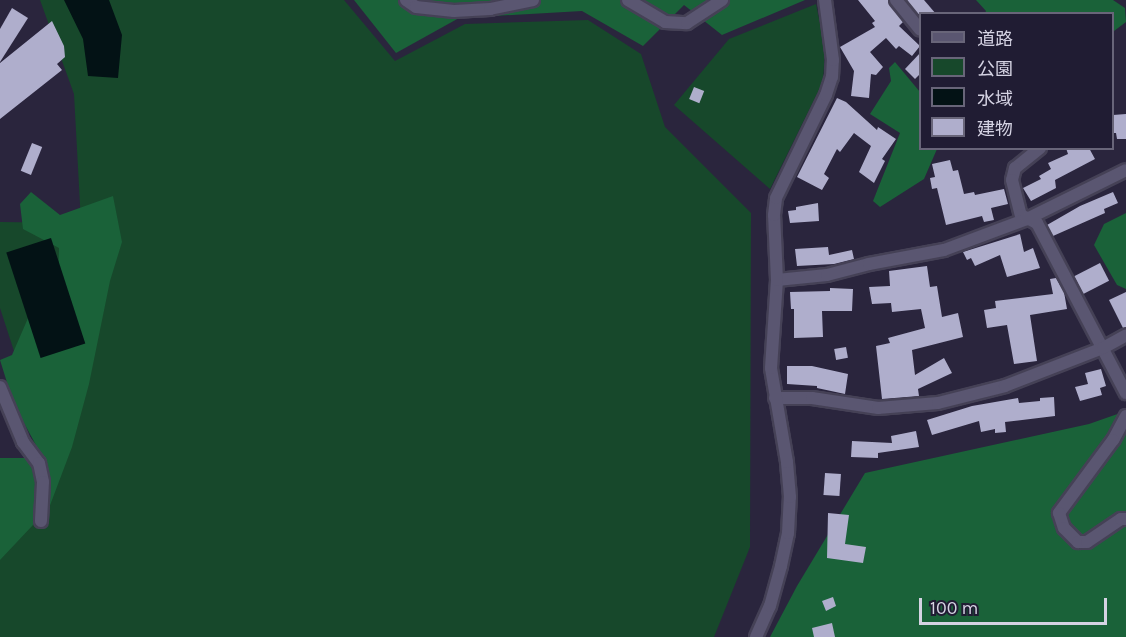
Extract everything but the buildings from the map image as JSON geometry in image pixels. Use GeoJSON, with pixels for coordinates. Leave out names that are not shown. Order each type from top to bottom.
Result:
{"type":"FeatureCollection","features":[{"type":"Feature","properties":{"kind":"street"},"geometry":{"type":"LineString","coordinates":[[406,0],[416,8],[454,11],[490,9],[533,0]]}},
{"type":"Feature","properties":{"kind":"street"},"geometry":{"type":"LineString","coordinates":[[628,0],[665,22],[687,23],[722,0]]}},
{"type":"Feature","properties":{"kind":"street"},"geometry":{"type":"LineString","coordinates":[[756,637],[770,606],[788,533],[790,497],[787,462],[775,398],[771,348],[777,280],[774,215],[776,198],[826,95],[832,77],[833,60],[825,0]]}},
{"type":"Feature","properties":{"kind":"street"},"geometry":{"type":"LineString","coordinates":[[896,0],[919,28]]}},
{"type":"Feature","properties":{"kind":"street"},"geometry":{"type":"LineString","coordinates":[[1038,150],[1015,168],[1012,180],[1021,215],[1037,223],[1126,393]]}},
{"type":"Feature","properties":{"kind":"street"},"geometry":{"type":"LineString","coordinates":[[777,280],[827,275],[869,264],[944,250],[1027,219],[1126,170]]}},
{"type":"Feature","properties":{"kind":"street"},"geometry":{"type":"LineString","coordinates":[[775,398],[812,399],[878,408],[938,403],[1005,386],[1103,348],[1126,336]]}},
{"type":"Feature","properties":{"kind":"street"},"geometry":{"type":"LineString","coordinates":[[0,387],[23,442],[39,463],[43,482],[41,521]]}},
{"type":"Feature","properties":{"kind":"street"},"geometry":{"type":"LineString","coordinates":[[1126,416],[1113,440],[1059,513],[1064,528],[1078,542],[1087,542],[1121,519],[1126,519]]}},
{"type":"Feature","properties":{"kind":"green space"},"geometry":{"type":"Polygon","coordinates":[[[40,0],[344,0],[395,61],[465,24],[588,20],[641,54],[665,127],[751,213],[750,547],[714,637],[0,637],[0,549],[29,509],[35,416],[0,308],[0,222],[81,223],[74,94],[40,0]]]}},
{"type":"Feature","properties":{"kind":"green space"},"geometry":{"type":"Polygon","coordinates":[[[354,0],[805,0],[722,35],[684,5],[643,46],[582,11],[459,18],[396,53],[354,0]]]}},
{"type":"Feature","properties":{"kind":"green space"},"geometry":{"type":"Polygon","coordinates":[[[976,0],[1113,0],[1125,8],[1126,22],[1114,31],[1114,12],[986,11],[976,0]]]}},
{"type":"Feature","properties":{"kind":"green space"},"geometry":{"type":"Polygon","coordinates":[[[816,4],[825,48],[823,82],[770,189],[674,105],[729,39],[816,4]]]}},
{"type":"Feature","properties":{"kind":"green space"},"geometry":{"type":"Polygon","coordinates":[[[895,62],[919,91],[919,150],[937,150],[924,179],[880,207],[873,201],[900,133],[870,114],[891,81],[889,68],[895,62]]]}},
{"type":"Feature","properties":{"kind":"green space"},"geometry":{"type":"Polygon","coordinates":[[[31,192],[60,215],[113,196],[122,242],[110,281],[89,384],[72,447],[49,508],[0,560],[0,458],[25,458],[36,445],[14,405],[0,360],[12,355],[35,302],[58,284],[59,248],[23,229],[20,204],[31,192]]]}},
{"type":"Feature","properties":{"kind":"green space"},"geometry":{"type":"Polygon","coordinates":[[[1126,213],[1126,289],[1117,285],[1094,245],[1104,224],[1126,213]]]}},
{"type":"Feature","properties":{"kind":"green space"},"geometry":{"type":"Polygon","coordinates":[[[1126,411],[1126,637],[770,637],[797,586],[865,473],[1089,424],[1126,411]]]}},
{"type":"Feature","properties":{"kind":"water"},"geometry":{"type":"Polygon","coordinates":[[[64,0],[109,0],[122,35],[118,78],[88,76],[83,39],[64,0]]]}},
{"type":"Feature","properties":{"kind":"water"},"geometry":{"type":"Polygon","coordinates":[[[51,238],[85,344],[41,358],[6,253],[51,238]]]}}]}
